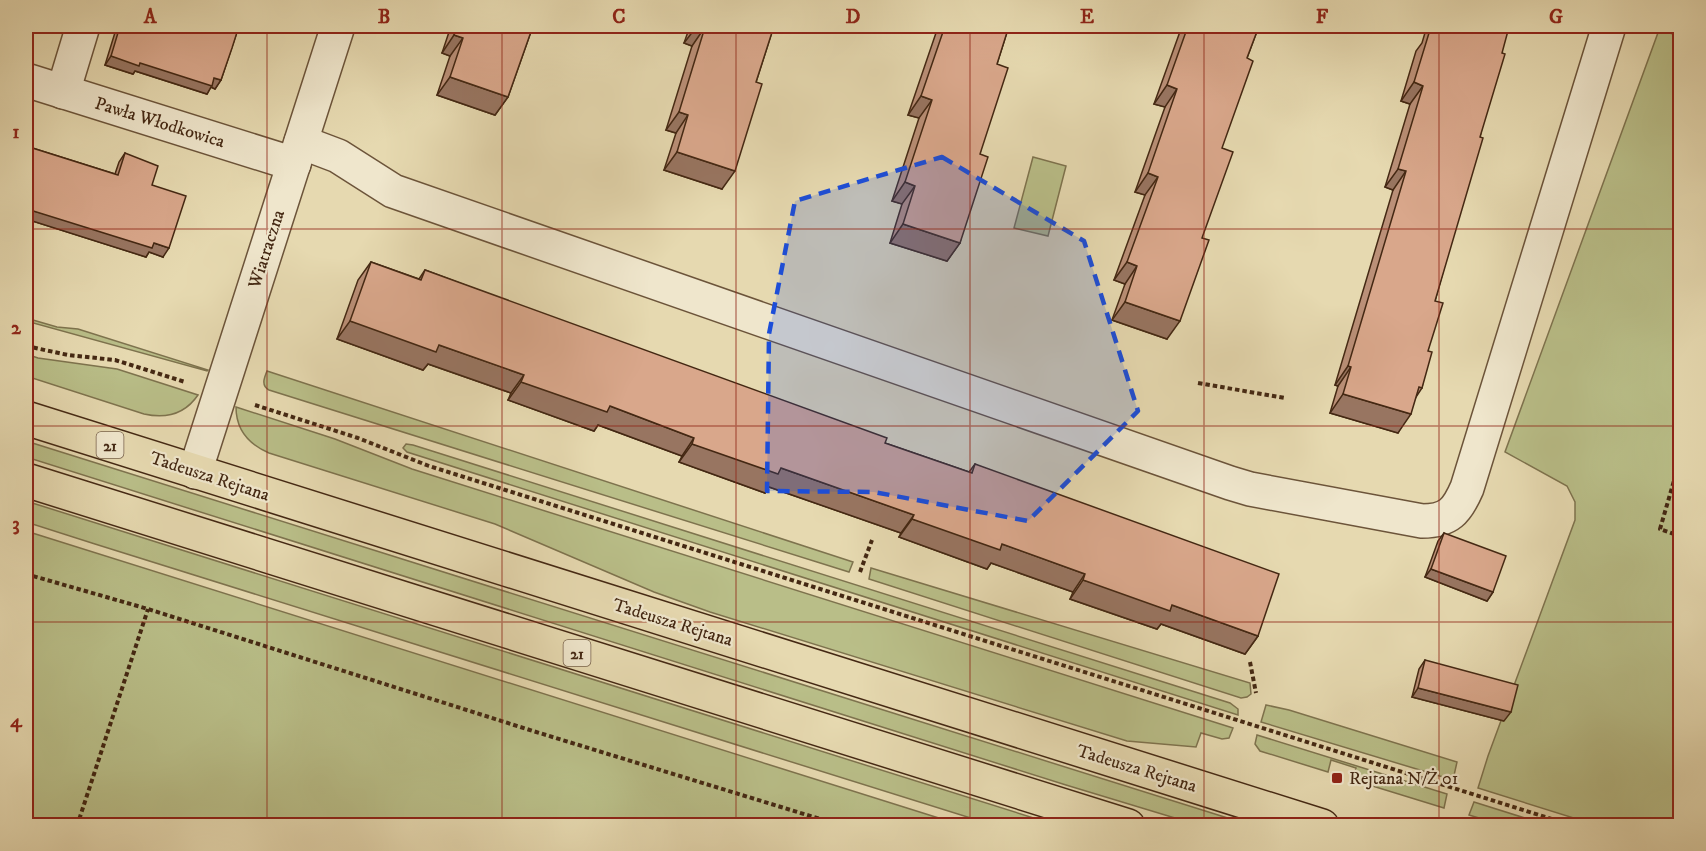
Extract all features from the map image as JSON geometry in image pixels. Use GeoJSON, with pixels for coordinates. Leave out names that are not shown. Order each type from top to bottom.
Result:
{"type":"FeatureCollection","features":[{"type":"Feature","properties":{"kind":"main road","name":"Tadeusza Rejtana"},"geometry":{"type":"LineString","coordinates":[[26,418],[1322,825]]}},
{"type":"Feature","properties":{"kind":"main road","name":"21"},"geometry":{"type":"LineString","coordinates":[[26,480],[1128,825]]}},
{"type":"Feature","properties":{"kind":"street"},"geometry":{"type":"LineString","coordinates":[[63,92],[83,26]]}},
{"type":"Feature","properties":{"kind":"street","name":"Wiatraczna"},"geometry":{"type":"LineString","coordinates":[[195,472],[338,26]]}},
{"type":"Feature","properties":{"kind":"street","name":"Pawła Włodkowica"},"geometry":{"type":"LineString","coordinates":[[26,80],[63,92],[297,153],[338,156],[393,191],[1230,483],[1250,489],[1422,521],[1436,521],[1454,511],[1467,488],[1609,26]]}},
{"type":"Feature","properties":{"kind":"path"},"geometry":{"type":"LineString","coordinates":[[26,346],[68,355],[115,360],[191,384]]}},
{"type":"Feature","properties":{"kind":"path"},"geometry":{"type":"LineString","coordinates":[[1198,383],[1286,398]]}},
{"type":"Feature","properties":{"kind":"path"},"geometry":{"type":"LineString","coordinates":[[248,403],[358,438],[429,466],[1574,825]]}},
{"type":"Feature","properties":{"kind":"path"},"geometry":{"type":"LineString","coordinates":[[1680,460],[1660,529],[1680,536]]}},
{"type":"Feature","properties":{"kind":"path"},"geometry":{"type":"LineString","coordinates":[[860,572],[872,540]]}},
{"type":"Feature","properties":{"kind":"path"},"geometry":{"type":"LineString","coordinates":[[26,574],[148,609],[533,731],[843,825]]}},
{"type":"Feature","properties":{"kind":"path"},"geometry":{"type":"LineString","coordinates":[[77,825],[148,609]]}},
{"type":"Feature","properties":{"kind":"path"},"geometry":{"type":"LineString","coordinates":[[1250,662],[1257,693]]}},
{"type":"Feature","properties":{"kind":"highlighted area"},"geometry":{"type":"Polygon","coordinates":[[[942,157],[1084,241],[1138,411],[1028,521],[874,492],[767,491],[769,334],[795,201],[942,157]]]}},
{"type":"Feature","properties":{"kind":"green space"},"geometry":{"type":"Polygon","coordinates":[[[1659,30],[1680,36],[1680,825],[1596,825],[1478,788],[1575,520],[1575,502],[1567,486],[1505,452],[1659,30]]]}},
{"type":"Feature","properties":{"kind":"green space"},"geometry":{"type":"Polygon","coordinates":[[[1033,157],[1066,166],[1048,236],[1014,228],[1033,157]]]}},
{"type":"Feature","properties":{"kind":"green space"},"geometry":{"type":"Polygon","coordinates":[[[26,318],[57,327],[78,329],[208,370],[26,321],[26,318]]]}},
{"type":"Feature","properties":{"kind":"green space"},"geometry":{"type":"Polygon","coordinates":[[[26,354],[38,358],[117,369],[198,395],[181,411],[160,416],[144,414],[26,376],[26,354]]]}},
{"type":"Feature","properties":{"kind":"green space"},"geometry":{"type":"Polygon","coordinates":[[[267,371],[853,562],[849,572],[269,390],[264,384],[267,371]]]}},
{"type":"Feature","properties":{"kind":"green space"},"geometry":{"type":"Polygon","coordinates":[[[236,407],[335,439],[412,469],[1233,728],[1229,738],[1222,739],[1201,733],[1196,747],[1127,741],[710,612],[654,592],[495,524],[269,453],[249,441],[238,423],[236,407]]]}},
{"type":"Feature","properties":{"kind":"green space"},"geometry":{"type":"Polygon","coordinates":[[[26,441],[1250,825],[1198,825],[1066,785],[26,457],[26,441]]]}},
{"type":"Feature","properties":{"kind":"green space"},"geometry":{"type":"Polygon","coordinates":[[[406,444],[1230,703],[1238,709],[1238,715],[407,452],[403,448],[406,444]]]}},
{"type":"Feature","properties":{"kind":"green space"},"geometry":{"type":"Polygon","coordinates":[[[26,501],[1056,825],[993,825],[95,544],[26,522],[26,501]]]}},
{"type":"Feature","properties":{"kind":"green space"},"geometry":{"type":"Polygon","coordinates":[[[26,531],[961,825],[26,825],[26,531]]]}},
{"type":"Feature","properties":{"kind":"green space"},"geometry":{"type":"Polygon","coordinates":[[[871,568],[1250,683],[1251,694],[1241,698],[869,579],[871,568]]]}},
{"type":"Feature","properties":{"kind":"green space"},"geometry":{"type":"Polygon","coordinates":[[[1266,705],[1457,762],[1453,780],[1261,722],[1266,705]]]}},
{"type":"Feature","properties":{"kind":"green space"},"geometry":{"type":"Polygon","coordinates":[[[1257,735],[1447,794],[1444,808],[1353,780],[1356,768],[1331,760],[1328,772],[1260,751],[1255,744],[1257,735]]]}},
{"type":"Feature","properties":{"kind":"green space"},"geometry":{"type":"Polygon","coordinates":[[[1474,802],[1547,825],[1502,825],[1469,815],[1474,802]]]}},
{"type":"Feature","properties":{"kind":"building"},"geometry":{"type":"Polygon","coordinates":[[[120,26],[239,26],[221,80],[214,78],[212,86],[111,56],[120,26]]]}},
{"type":"Feature","properties":{"kind":"building"},"geometry":{"type":"Polygon","coordinates":[[[458,26],[533,26],[508,97],[450,77],[463,38],[454,35],[458,26]]]}},
{"type":"Feature","properties":{"kind":"building"},"geometry":{"type":"Polygon","coordinates":[[[700,26],[774,26],[756,82],[762,84],[735,171],[677,152],[688,115],[679,112],[705,27],[700,26]]]}},
{"type":"Feature","properties":{"kind":"building"},"geometry":{"type":"Polygon","coordinates":[[[945,26],[1009,26],[997,64],[1008,68],[980,154],[988,157],[960,243],[903,224],[915,186],[905,182],[932,100],[921,96],[945,26]]]}},
{"type":"Feature","properties":{"kind":"building"},"geometry":{"type":"Polygon","coordinates":[[[1188,26],[1259,26],[1247,58],[1253,61],[1222,148],[1233,152],[1202,238],[1209,240],[1180,321],[1125,302],[1137,266],[1127,262],[1158,177],[1148,173],[1177,89],[1167,85],[1188,26]]]}},
{"type":"Feature","properties":{"kind":"building"},"geometry":{"type":"Polygon","coordinates":[[[1435,26],[1509,27],[1502,53],[1505,54],[1480,137],[1483,138],[1435,301],[1443,303],[1428,351],[1432,352],[1422,388],[1419,387],[1411,414],[1343,394],[1351,367],[1348,366],[1406,171],[1398,169],[1423,86],[1414,82],[1429,33],[1432,33],[1435,26]]]}},
{"type":"Feature","properties":{"kind":"building"},"geometry":{"type":"Polygon","coordinates":[[[26,146],[118,175],[125,153],[158,166],[152,185],[186,196],[169,248],[154,243],[152,248],[30,210],[31,206],[26,204],[26,146]]]}},
{"type":"Feature","properties":{"kind":"building"},"geometry":{"type":"Polygon","coordinates":[[[371,262],[421,280],[425,270],[887,438],[885,443],[972,473],[975,464],[1279,574],[1258,636],[1172,605],[1170,611],[1083,580],[1085,574],[1002,544],[1000,550],[912,519],[914,515],[781,468],[778,474],[692,444],[694,438],[610,406],[607,412],[521,382],[524,375],[439,345],[436,352],[350,321],[371,262]]]}},
{"type":"Feature","properties":{"kind":"building"},"geometry":{"type":"Polygon","coordinates":[[[1444,533],[1506,556],[1493,592],[1431,569],[1444,533]]]}},
{"type":"Feature","properties":{"kind":"building"},"geometry":{"type":"Polygon","coordinates":[[[1425,660],[1518,685],[1511,712],[1418,688],[1425,660]]]}},
{"type":"Feature","properties":{"kind":"place","name":"Rejtana N/Ż 01"},"geometry":{"type":"Point","coordinates":[1337,778]}}]}
